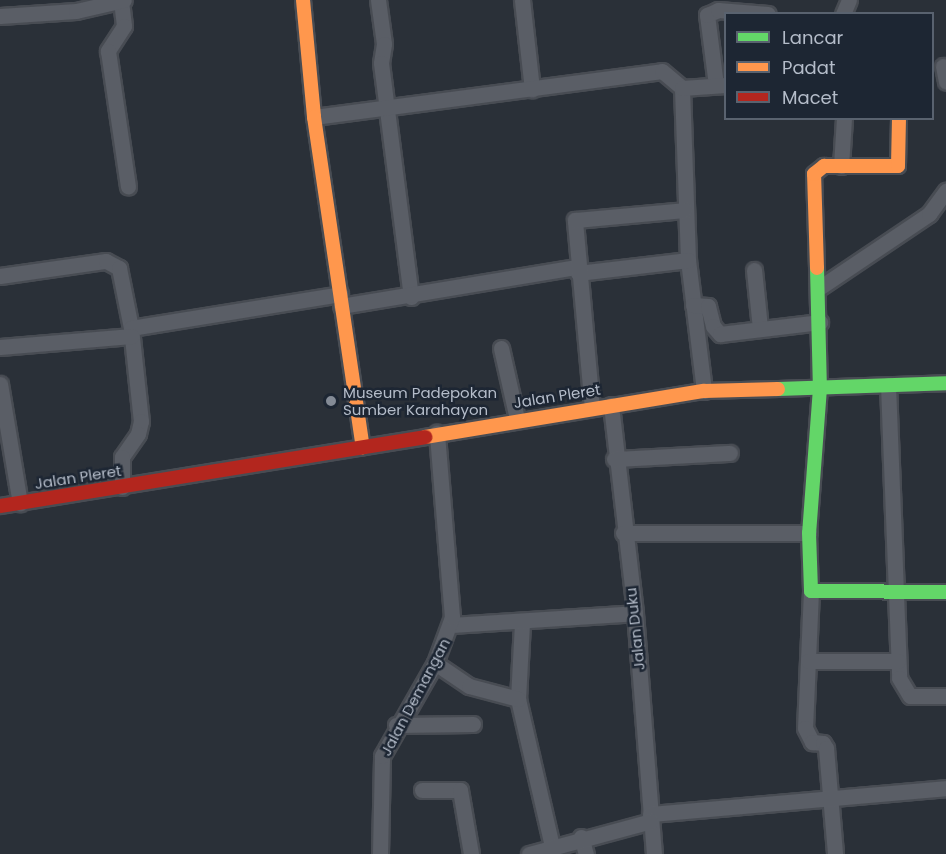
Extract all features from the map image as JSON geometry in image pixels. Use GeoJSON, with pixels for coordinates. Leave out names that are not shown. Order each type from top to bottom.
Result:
{"type":"FeatureCollection","features":[{"type":"Feature","properties":{"kind":"street"},"geometry":{"type":"LineString","coordinates":[[8,10],[123,0],[124,26],[108,51],[128,187]]}},
{"type":"Feature","properties":{"kind":"street"},"geometry":{"type":"LineString","coordinates":[[303,0],[314,117],[363,447]]}},
{"type":"Feature","properties":{"kind":"street"},"geometry":{"type":"LineString","coordinates":[[378,0],[387,107],[411,297]]}},
{"type":"Feature","properties":{"kind":"street"},"geometry":{"type":"LineString","coordinates":[[522,0],[532,89]]}},
{"type":"Feature","properties":{"kind":"street"},"geometry":{"type":"LineString","coordinates":[[314,117],[662,71],[682,88],[721,85],[707,15],[718,10],[743,12]]}},
{"type":"Feature","properties":{"kind":"street"},"geometry":{"type":"LineString","coordinates":[[940,65],[946,82]]}},
{"type":"Feature","properties":{"kind":"street"},"geometry":{"type":"LineString","coordinates":[[682,88],[688,260],[704,391]]}},
{"type":"Feature","properties":{"kind":"street"},"geometry":{"type":"LineString","coordinates":[[841,166],[844,120]]}},
{"type":"Feature","properties":{"kind":"street"},"geometry":{"type":"LineString","coordinates":[[835,854],[832,797],[826,748],[823,743],[812,742],[805,728],[810,591],[809,532],[820,388],[820,322],[814,174],[822,166],[898,166],[899,120]]}},
{"type":"Feature","properties":{"kind":"street"},"geometry":{"type":"LineString","coordinates":[[819,288],[928,214],[946,191]]}},
{"type":"Feature","properties":{"kind":"street"},"geometry":{"type":"LineString","coordinates":[[592,408],[575,220],[685,210]]}},
{"type":"Feature","properties":{"kind":"street"},"geometry":{"type":"LineString","coordinates":[[0,347],[131,332],[341,300],[411,297],[578,270],[688,260]]}},
{"type":"Feature","properties":{"kind":"street"},"geometry":{"type":"LineString","coordinates":[[0,276],[113,263],[123,275],[141,421],[138,434],[122,456],[122,487]]}},
{"type":"Feature","properties":{"kind":"street"},"geometry":{"type":"LineString","coordinates":[[754,270],[760,328]]}},
{"type":"Feature","properties":{"kind":"street"},"geometry":{"type":"LineString","coordinates":[[693,305],[708,306],[713,326],[720,334],[820,322]]}},
{"type":"Feature","properties":{"kind":"street"},"geometry":{"type":"LineString","coordinates":[[501,348],[517,419]]}},
{"type":"Feature","properties":{"kind":"street","name":"Jalan Pleret"},"geometry":{"type":"LineString","coordinates":[[0,506],[363,447],[517,419],[704,391],[946,383]]}},
{"type":"Feature","properties":{"kind":"street"},"geometry":{"type":"LineString","coordinates":[[0,384],[20,504]]}},
{"type":"Feature","properties":{"kind":"street"},"geometry":{"type":"LineString","coordinates":[[888,385],[899,678],[910,696],[946,696]]}},
{"type":"Feature","properties":{"kind":"street","name":"Jalan Duku"},"geometry":{"type":"LineString","coordinates":[[610,405],[614,459],[635,613],[654,854]]}},
{"type":"Feature","properties":{"kind":"street","name":"Jalan Demangan"},"geometry":{"type":"LineString","coordinates":[[380,854],[380,764],[396,725],[435,663],[451,625],[453,593],[437,434]]}},
{"type":"Feature","properties":{"kind":"street"},"geometry":{"type":"LineString","coordinates":[[614,459],[730,453]]}},
{"type":"Feature","properties":{"kind":"street"},"geometry":{"type":"LineString","coordinates":[[623,533],[809,532]]}},
{"type":"Feature","properties":{"kind":"street"},"geometry":{"type":"LineString","coordinates":[[810,591],[946,592]]}},
{"type":"Feature","properties":{"kind":"street"},"geometry":{"type":"LineString","coordinates":[[451,625],[522,623],[635,613]]}},
{"type":"Feature","properties":{"kind":"street"},"geometry":{"type":"LineString","coordinates":[[522,623],[518,699],[552,846]]}},
{"type":"Feature","properties":{"kind":"street"},"geometry":{"type":"LineString","coordinates":[[808,661],[898,661]]}},
{"type":"Feature","properties":{"kind":"street"},"geometry":{"type":"LineString","coordinates":[[435,663],[469,686],[518,699]]}},
{"type":"Feature","properties":{"kind":"street"},"geometry":{"type":"LineString","coordinates":[[396,725],[473,724]]}},
{"type":"Feature","properties":{"kind":"street"},"geometry":{"type":"LineString","coordinates":[[531,854],[581,837],[651,818],[832,797],[946,788]]}},
{"type":"Feature","properties":{"kind":"street"},"geometry":{"type":"LineString","coordinates":[[422,790],[460,790],[471,854]]}},
{"type":"Feature","properties":{"kind":"street"},"geometry":{"type":"LineString","coordinates":[[581,837],[586,854]]}},
{"type":"Feature","properties":{"kind":"traffic: fast"},"geometry":{"type":"LineString","coordinates":[[817,268],[820,388],[809,533],[811,591],[946,592]]}},
{"type":"Feature","properties":{"kind":"traffic: fast"},"geometry":{"type":"LineString","coordinates":[[778,389],[946,383]]}},
{"type":"Feature","properties":{"kind":"traffic: slow"},"geometry":{"type":"LineString","coordinates":[[303,0],[314,117],[363,447]]}},
{"type":"Feature","properties":{"kind":"traffic: slow"},"geometry":{"type":"LineString","coordinates":[[817,268],[814,174],[824,166],[898,166],[899,120]]}},
{"type":"Feature","properties":{"kind":"traffic: slow"},"geometry":{"type":"LineString","coordinates":[[425,437],[704,391],[778,389]]}},
{"type":"Feature","properties":{"kind":"traffic: jam"},"geometry":{"type":"LineString","coordinates":[[0,506],[425,437]]}},
{"type":"Feature","properties":{"kind":"place","name":"Museum Padepokan Sumber Karahayon"},"geometry":{"type":"Point","coordinates":[331,401]}}]}
